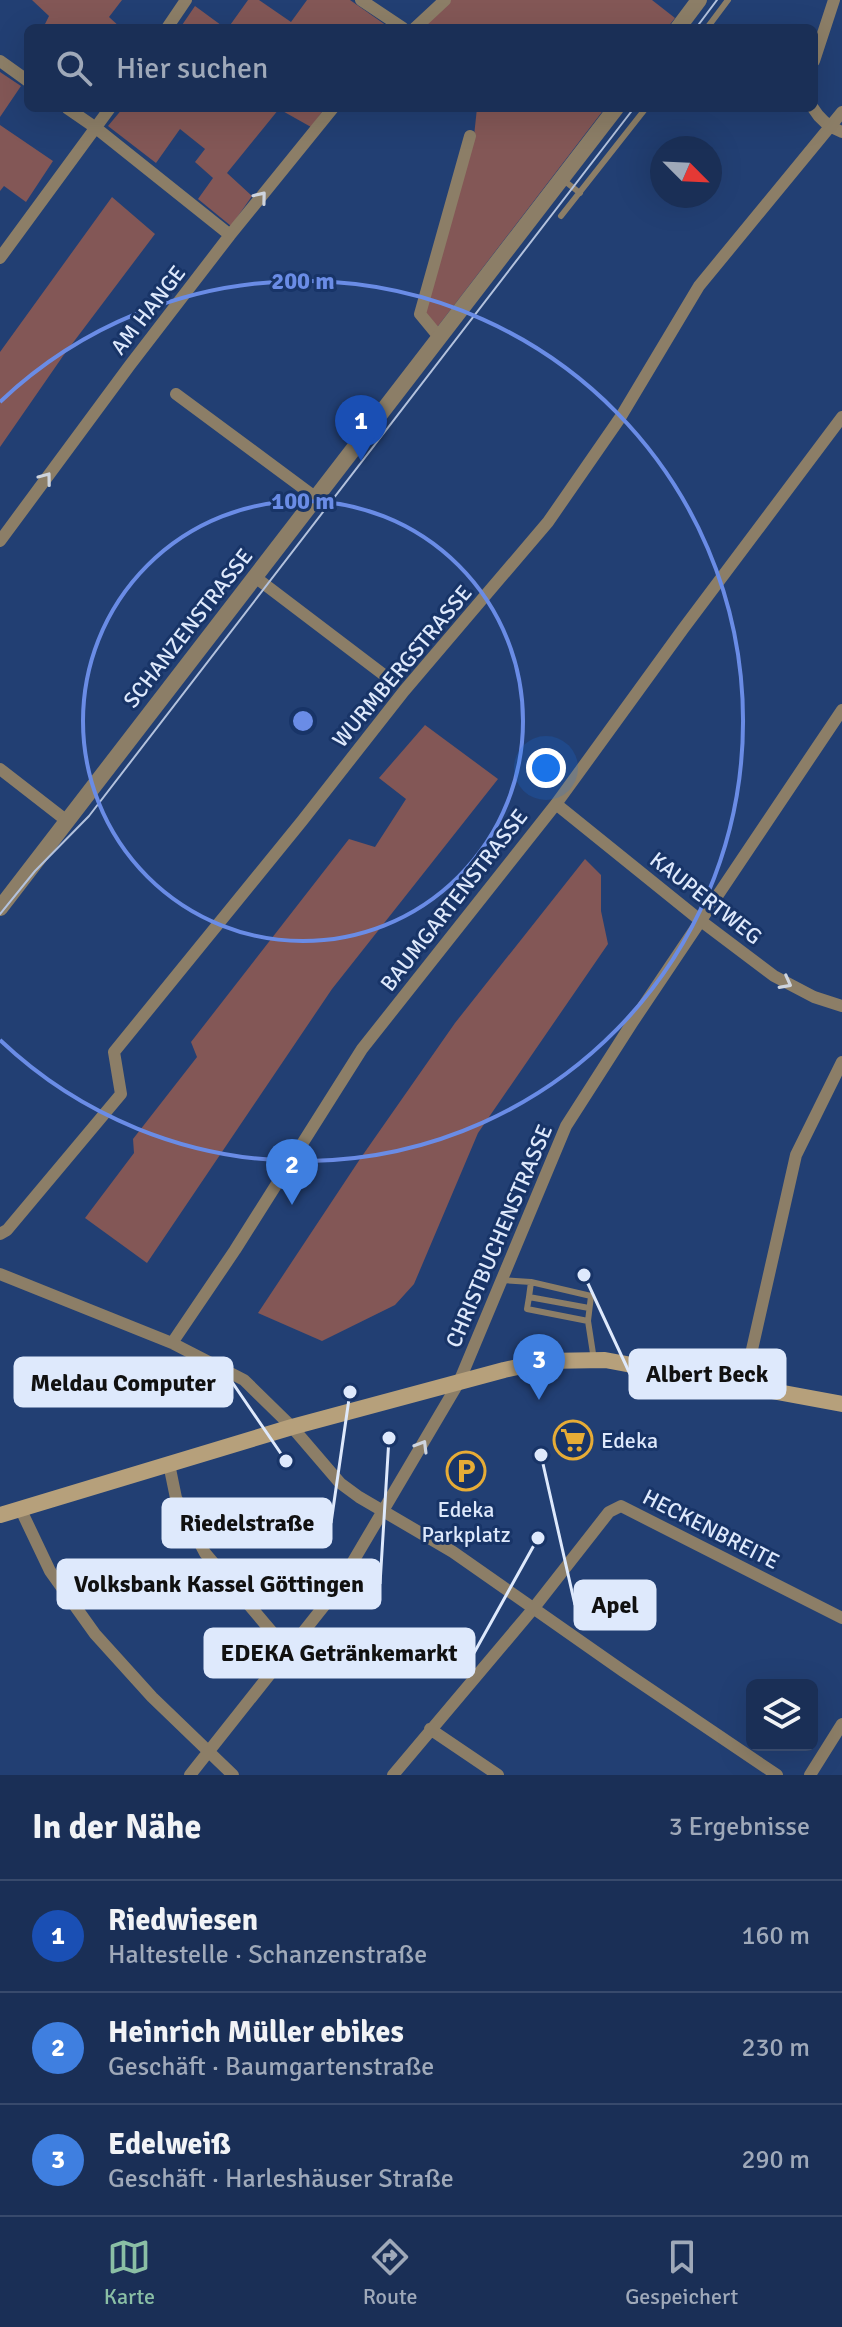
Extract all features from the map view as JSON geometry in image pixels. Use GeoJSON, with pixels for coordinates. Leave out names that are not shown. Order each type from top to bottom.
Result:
{"type":"FeatureCollection","features":[{"type":"Feature","properties":{"kind":"main road"},"geometry":{"type":"LineString","coordinates":[[0,1515],[292,1427],[545,1361],[605,1360],[842,1404]]}},
{"type":"Feature","properties":{"kind":"street"},"geometry":{"type":"LineString","coordinates":[[170,24],[186,0]]}},
{"type":"Feature","properties":{"kind":"street"},"geometry":{"type":"LineString","coordinates":[[361,0],[397,24]]}},
{"type":"Feature","properties":{"kind":"street"},"geometry":{"type":"LineString","coordinates":[[419,24],[445,0]]}},
{"type":"Feature","properties":{"kind":"street"},"geometry":{"type":"LineString","coordinates":[[681,24],[699,0]]}},
{"type":"Feature","properties":{"kind":"street"},"geometry":{"type":"LineString","coordinates":[[818,49],[834,0]]}},
{"type":"Feature","properties":{"kind":"street"},"geometry":{"type":"LineString","coordinates":[[0,61],[24,78]]}},
{"type":"Feature","properties":{"kind":"street"},"geometry":{"type":"LineString","coordinates":[[73,112],[230,235]]}},
{"type":"Feature","properties":{"kind":"street"},"geometry":{"type":"LineString","coordinates":[[0,258],[107,112]]}},
{"type":"Feature","properties":{"kind":"street","name":"AM HANGE"},"geometry":{"type":"LineString","coordinates":[[0,541],[230,235],[330,112]]}},
{"type":"Feature","properties":{"kind":"street","name":"SCHANZENSTRASSE"},"geometry":{"type":"LineString","coordinates":[[0,908],[613,112]]}},
{"type":"Feature","properties":{"kind":"street"},"geometry":{"type":"LineString","coordinates":[[816,112],[836,130]]}},
{"type":"Feature","properties":{"kind":"street","name":"WURMBERGSTRASSE"},"geometry":{"type":"LineString","coordinates":[[0,1234],[7,1230],[121,1094],[114,1052],[404,691],[548,522],[620,418],[699,286],[836,130],[842,112]]}},
{"type":"Feature","properties":{"kind":"street"},"geometry":{"type":"LineString","coordinates":[[439,337],[420,314],[470,136]]}},
{"type":"Feature","properties":{"kind":"street"},"geometry":{"type":"LineString","coordinates":[[176,394],[315,497]]}},
{"type":"Feature","properties":{"kind":"street","name":"BAUMGARTENSTRASSE"},"geometry":{"type":"LineString","coordinates":[[172,1343],[235,1250],[362,1049],[556,804],[842,417]]}},
{"type":"Feature","properties":{"kind":"street"},"geometry":{"type":"LineString","coordinates":[[255,577],[384,675]]}},
{"type":"Feature","properties":{"kind":"street","name":"CHRISTBUCHENSTRASSE"},"geometry":{"type":"LineString","coordinates":[[190,1775],[335,1592],[459,1382],[566,1126],[842,710]]}},
{"type":"Feature","properties":{"kind":"street"},"geometry":{"type":"LineString","coordinates":[[0,769],[67,821]]}},
{"type":"Feature","properties":{"kind":"street","name":"KAUPERTWEG"},"geometry":{"type":"LineString","coordinates":[[556,804],[774,976],[814,997],[842,1006]]}},
{"type":"Feature","properties":{"kind":"street"},"geometry":{"type":"LineString","coordinates":[[744,1385],[796,1155],[842,1062]]}},
{"type":"Feature","properties":{"kind":"street"},"geometry":{"type":"LineString","coordinates":[[0,1274],[172,1343],[244,1380],[292,1427],[340,1483],[453,1552],[777,1775]]}},
{"type":"Feature","properties":{"kind":"street"},"geometry":{"type":"LineString","coordinates":[[169,1464],[176,1498],[205,1553],[288,1651]]}},
{"type":"Feature","properties":{"kind":"street","name":"HECKENBREITE"},"geometry":{"type":"LineString","coordinates":[[393,1775],[533,1609],[609,1512],[621,1506],[842,1618]]}},
{"type":"Feature","properties":{"kind":"street"},"geometry":{"type":"LineString","coordinates":[[20,1508],[50,1571],[95,1634],[152,1697],[233,1775]]}},
{"type":"Feature","properties":{"kind":"street"},"geometry":{"type":"LineString","coordinates":[[810,1775],[842,1724]]}},
{"type":"Feature","properties":{"kind":"street"},"geometry":{"type":"LineString","coordinates":[[430,1729],[498,1775]]}},
{"type":"Feature","properties":{"kind":"lane"},"geometry":{"type":"LineString","coordinates":[[710,24],[728,0]]}},
{"type":"Feature","properties":{"kind":"lane"},"geometry":{"type":"LineString","coordinates":[[561,216],[643,112]]}},
{"type":"Feature","properties":{"kind":"lane"},"geometry":{"type":"LineString","coordinates":[[562,179],[580,193]]}},
{"type":"Feature","properties":{"kind":"lane"},"geometry":{"type":"LineString","coordinates":[[501,1280],[531,1282],[591,1296],[588,1321],[594,1360]]}},
{"type":"Feature","properties":{"kind":"lane"},"geometry":{"type":"LineString","coordinates":[[531,1282],[527,1309],[588,1321]]}},
{"type":"Feature","properties":{"kind":"lane"},"geometry":{"type":"LineString","coordinates":[[529,1297],[589,1308]]}},
{"type":"Feature","properties":{"kind":"shaded area"},"geometry":{"type":"Polygon","coordinates":[[[32,0],[122,0],[109,17],[117,24],[45,24],[49,16],[32,0]]]}},
{"type":"Feature","properties":{"kind":"shaded area"},"geometry":{"type":"Polygon","coordinates":[[[248,0],[259,0],[291,22],[307,0],[350,0],[384,24],[231,24],[248,0]]]}},
{"type":"Feature","properties":{"kind":"shaded area"},"geometry":{"type":"Polygon","coordinates":[[[450,0],[652,0],[675,18],[670,24],[423,24],[450,0]]]}},
{"type":"Feature","properties":{"kind":"shaded area"},"geometry":{"type":"Polygon","coordinates":[[[195,6],[220,24],[183,24],[195,6]]]}},
{"type":"Feature","properties":{"kind":"shaded area"},"geometry":{"type":"Polygon","coordinates":[[[0,72],[21,86],[0,117],[0,72]]]}},
{"type":"Feature","properties":{"kind":"shaded area"},"geometry":{"type":"Polygon","coordinates":[[[120,112],[277,112],[227,173],[252,196],[231,226],[198,199],[213,178],[195,162],[205,149],[180,129],[156,163],[108,126],[120,112]]]}},
{"type":"Feature","properties":{"kind":"shaded area"},"geometry":{"type":"Polygon","coordinates":[[[284,112],[322,112],[311,127],[284,112]]]}},
{"type":"Feature","properties":{"kind":"shaded area"},"geometry":{"type":"Polygon","coordinates":[[[477,112],[602,112],[435,330],[422,313],[474,136],[477,112]]]}},
{"type":"Feature","properties":{"kind":"shaded area"},"geometry":{"type":"Polygon","coordinates":[[[0,125],[53,161],[26,202],[4,186],[0,191],[0,125]]]}},
{"type":"Feature","properties":{"kind":"shaded area"},"geometry":{"type":"Polygon","coordinates":[[[112,197],[155,234],[63,356],[0,447],[0,352],[112,197]]]}},
{"type":"Feature","properties":{"kind":"shaded area"},"geometry":{"type":"Polygon","coordinates":[[[425,725],[498,779],[332,989],[147,1263],[85,1218],[134,1153],[133,1139],[197,1057],[191,1042],[349,839],[375,847],[406,799],[379,778],[425,725]]]}},
{"type":"Feature","properties":{"kind":"shaded area"},"geometry":{"type":"Polygon","coordinates":[[[585,859],[601,875],[601,911],[608,944],[478,1133],[414,1284],[395,1305],[322,1341],[258,1313],[455,1023],[585,859]]]}},
{"type":"Feature","properties":{"kind":"tram line"},"geometry":{"type":"LineString","coordinates":[[699,24],[717,0]]}},
{"type":"Feature","properties":{"kind":"tram line"},"geometry":{"type":"LineString","coordinates":[[0,914],[35,871],[89,816],[631,112]]}},
{"type":"Feature","properties":{"kind":"place","name":"Riedwiesen"},"geometry":{"type":"Point","coordinates":[361,461]}},
{"type":"Feature","properties":{"kind":"place","name":"Heinrich Müller ebikes"},"geometry":{"type":"Point","coordinates":[292,1205]}},
{"type":"Feature","properties":{"kind":"place","name":"Albert Beck"},"geometry":{"type":"Point","coordinates":[584,1275]}},
{"type":"Feature","properties":{"kind":"place","name":"Riedelstraße"},"geometry":{"type":"Point","coordinates":[350,1392]}},
{"type":"Feature","properties":{"kind":"place","name":"Edelweiß"},"geometry":{"type":"Point","coordinates":[539,1400]}},
{"type":"Feature","properties":{"kind":"place","name":"Volksbank Kassel Göttingen"},"geometry":{"type":"Point","coordinates":[389,1438]}},
{"type":"Feature","properties":{"kind":"place","name":"Edeka"},"geometry":{"type":"Point","coordinates":[573,1440]}},
{"type":"Feature","properties":{"kind":"place","name":"Apel"},"geometry":{"type":"Point","coordinates":[541,1455]}},
{"type":"Feature","properties":{"kind":"place","name":"Meldau Computer"},"geometry":{"type":"Point","coordinates":[286,1461]}},
{"type":"Feature","properties":{"kind":"place","name":"Edeka Parkplatz"},"geometry":{"type":"Point","coordinates":[466,1471]}},
{"type":"Feature","properties":{"kind":"place","name":"EDEKA Getränkemarkt"},"geometry":{"type":"Point","coordinates":[538,1538]}}]}
